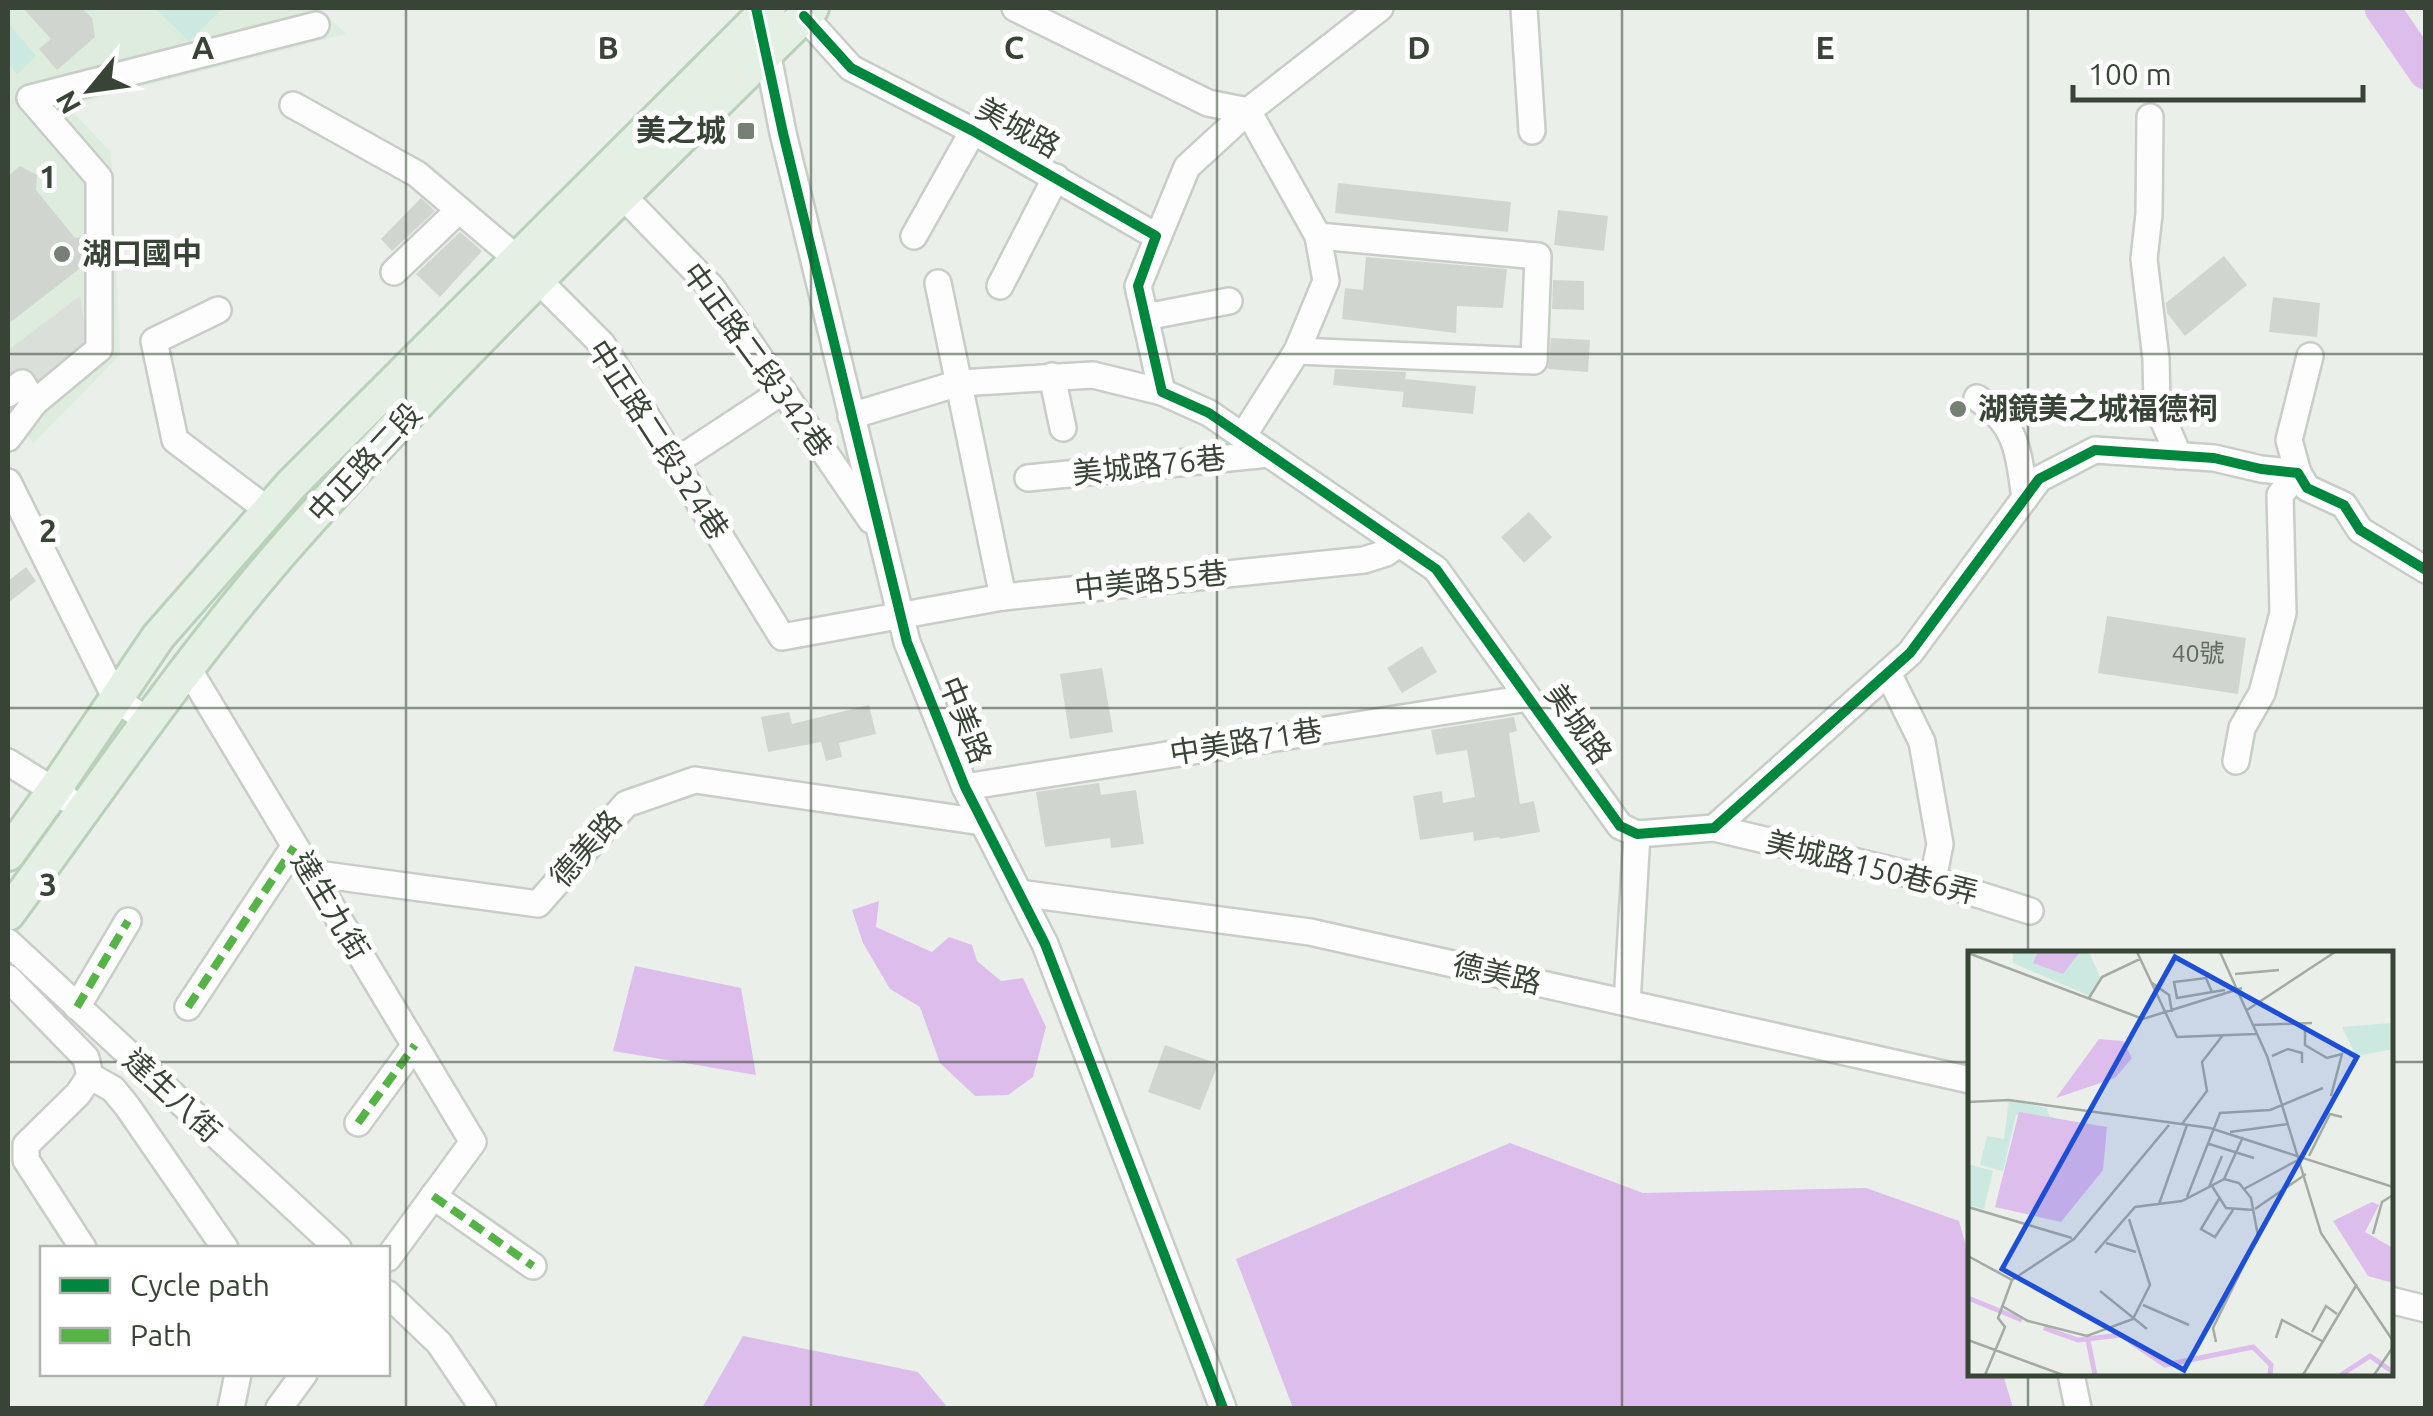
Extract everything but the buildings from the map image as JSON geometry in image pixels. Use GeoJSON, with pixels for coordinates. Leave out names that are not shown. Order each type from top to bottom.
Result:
{"type":"FeatureCollection","features":[{"type":"Feature","properties":{"kind":"main road","name":"中正路二段"},"geometry":{"type":"LineString","coordinates":[[8,914],[148,722],[291,541],[526,270],[761,11]]}},
{"type":"Feature","properties":{"kind":"main road","name":"中正路二段"},"geometry":{"type":"LineString","coordinates":[[8,854],[56,790],[158,637],[268,510],[526,270],[623,196],[808,12]]}},
{"type":"Feature","properties":{"kind":"street"},"geometry":{"type":"LineString","coordinates":[[1015,8],[1208,102],[1248,111],[1318,236],[1326,281],[1297,352],[1243,436]]}},
{"type":"Feature","properties":{"kind":"street"},"geometry":{"type":"LineString","coordinates":[[1162,392],[1138,286],[1187,167],[1248,111],[1380,8]]}},
{"type":"Feature","properties":{"kind":"street"},"geometry":{"type":"LineString","coordinates":[[1524,8],[1532,131]]}},
{"type":"Feature","properties":{"kind":"street","name":"中美路"},"geometry":{"type":"LineString","coordinates":[[761,11],[782,133],[907,642],[964,787],[1045,944],[1222,1408]]}},
{"type":"Feature","properties":{"kind":"street","name":"美城路"},"geometry":{"type":"LineString","coordinates":[[808,12],[851,68],[973,130],[1156,236]]}},
{"type":"Feature","properties":{"kind":"street"},"geometry":{"type":"LineString","coordinates":[[8,438],[34,403],[99,350],[99,178],[30,98],[316,25]]}},
{"type":"Feature","properties":{"kind":"street","name":"中正路二段324巷"},"geometry":{"type":"LineString","coordinates":[[293,105],[417,174],[526,270],[602,344],[782,636]]}},
{"type":"Feature","properties":{"kind":"street"},"geometry":{"type":"LineString","coordinates":[[2150,117],[2149,214],[2144,259],[2156,359],[2157,406],[2179,456]]}},
{"type":"Feature","properties":{"kind":"street"},"geometry":{"type":"LineString","coordinates":[[914,236],[973,130]]}},
{"type":"Feature","properties":{"kind":"street"},"geometry":{"type":"LineString","coordinates":[[1000,286],[1056,177]]}},
{"type":"Feature","properties":{"kind":"street","name":"中正路二段342巷"},"geometry":{"type":"LineString","coordinates":[[623,196],[712,288],[880,533]]}},
{"type":"Feature","properties":{"kind":"street"},"geometry":{"type":"LineString","coordinates":[[394,272],[459,210]]}},
{"type":"Feature","properties":{"kind":"street"},"geometry":{"type":"LineString","coordinates":[[1297,352],[1534,361],[1538,256],[1318,236]]}},
{"type":"Feature","properties":{"kind":"street"},"geometry":{"type":"LineString","coordinates":[[938,283],[1003,598]]}},
{"type":"Feature","properties":{"kind":"street"},"geometry":{"type":"LineString","coordinates":[[1145,317],[1228,301]]}},
{"type":"Feature","properties":{"kind":"street"},"geometry":{"type":"LineString","coordinates":[[218,310],[154,341],[175,440],[268,510]]}},
{"type":"Feature","properties":{"kind":"street"},"geometry":{"type":"LineString","coordinates":[[2310,356],[2288,440],[2298,472],[2307,488],[2344,505],[2360,530],[2426,570]]}},
{"type":"Feature","properties":{"kind":"street","name":"美城路"},"geometry":{"type":"LineString","coordinates":[[851,416],[958,384],[1093,375],[1162,392],[1209,413],[1436,569],[1620,826],[1637,834]]}},
{"type":"Feature","properties":{"kind":"street"},"geometry":{"type":"LineString","coordinates":[[1052,376],[1063,428]]}},
{"type":"Feature","properties":{"kind":"street"},"geometry":{"type":"LineString","coordinates":[[8,394],[22,384],[34,403]]}},
{"type":"Feature","properties":{"kind":"street"},"geometry":{"type":"LineString","coordinates":[[675,462],[783,392]]}},
{"type":"Feature","properties":{"kind":"street"},"geometry":{"type":"LineString","coordinates":[[1977,398],[1999,413],[2017,446],[2026,498]]}},
{"type":"Feature","properties":{"kind":"street"},"geometry":{"type":"LineString","coordinates":[[1626,1003],[1637,834],[1714,828],[1910,653],[2039,480],[2095,450],[2179,456],[2298,472]]}},
{"type":"Feature","properties":{"kind":"street","name":"美城路76巷"},"geometry":{"type":"LineString","coordinates":[[1028,478],[1269,454]]}},
{"type":"Feature","properties":{"kind":"street"},"geometry":{"type":"LineString","coordinates":[[2236,761],[2242,728],[2262,694],[2277,642],[2283,614],[2280,495],[2298,472]]}},
{"type":"Feature","properties":{"kind":"street"},"geometry":{"type":"LineString","coordinates":[[8,482],[116,698],[148,722]]}},
{"type":"Feature","properties":{"kind":"street","name":"中美路55巷"},"geometry":{"type":"LineString","coordinates":[[782,636],[1003,598],[1364,560],[1400,544]]}},
{"type":"Feature","properties":{"kind":"street","name":"達生九街"},"geometry":{"type":"LineString","coordinates":[[189,670],[474,1142],[433,1196]]}},
{"type":"Feature","properties":{"kind":"street"},"geometry":{"type":"LineString","coordinates":[[1888,672],[1922,742],[1940,844],[1934,880]]}},
{"type":"Feature","properties":{"kind":"street","name":"中美路71巷"},"geometry":{"type":"LineString","coordinates":[[964,787],[1528,698]]}},
{"type":"Feature","properties":{"kind":"street"},"geometry":{"type":"LineString","coordinates":[[8,762],[56,790],[83,812]]}},
{"type":"Feature","properties":{"kind":"street","name":"德美路"},"geometry":{"type":"LineString","coordinates":[[310,873],[538,904],[626,804],[695,780],[982,822]]}},
{"type":"Feature","properties":{"kind":"street","name":"美城路150巷6弄"},"geometry":{"type":"LineString","coordinates":[[1714,828],[1934,880],[2030,910]]}},
{"type":"Feature","properties":{"kind":"street"},"geometry":{"type":"LineString","coordinates":[[188,1008],[294,847]]}},
{"type":"Feature","properties":{"kind":"street","name":"德美路"},"geometry":{"type":"LineString","coordinates":[[1019,893],[1310,932],[1968,1080]]}},
{"type":"Feature","properties":{"kind":"street"},"geometry":{"type":"LineString","coordinates":[[77,1007],[128,921]]}},
{"type":"Feature","properties":{"kind":"street","name":"達生八街"},"geometry":{"type":"LineString","coordinates":[[8,942],[336,1246]]}},
{"type":"Feature","properties":{"kind":"street"},"geometry":{"type":"LineString","coordinates":[[8,978],[86,1058],[90,1076],[78,1094],[26,1145],[26,1160],[82,1246]]}},
{"type":"Feature","properties":{"kind":"street"},"geometry":{"type":"LineString","coordinates":[[358,1123],[415,1045]]}},
{"type":"Feature","properties":{"kind":"street"},"geometry":{"type":"LineString","coordinates":[[90,1076],[113,1089],[128,1106],[223,1246]]}},
{"type":"Feature","properties":{"kind":"street"},"geometry":{"type":"LineString","coordinates":[[390,1255],[433,1196],[533,1266]]}},
{"type":"Feature","properties":{"kind":"street"},"geometry":{"type":"LineString","coordinates":[[390,1296],[439,1343],[483,1408]]}},
{"type":"Feature","properties":{"kind":"street"},"geometry":{"type":"LineString","coordinates":[[2393,1301],[2426,1309]]}},
{"type":"Feature","properties":{"kind":"street"},"geometry":{"type":"LineString","coordinates":[[231,1408],[238,1376]]}},
{"type":"Feature","properties":{"kind":"street"},"geometry":{"type":"LineString","coordinates":[[279,1408],[303,1376]]}},
{"type":"Feature","properties":{"kind":"street"},"geometry":{"type":"LineString","coordinates":[[2071,1376],[2078,1408]]}},
{"type":"Feature","properties":{"kind":"shaded area","name":"湖口國中"},"geometry":{"type":"Polygon","coordinates":[[[8,8],[319,8],[346,34],[67,106],[111,152],[120,355],[33,444],[14,409],[8,413],[8,8]]]}},
{"type":"Feature","properties":{"kind":"shaded area"},"geometry":{"type":"Polygon","coordinates":[[[155,8],[223,8],[189,41],[155,8]]]}},
{"type":"Feature","properties":{"kind":"shaded area"},"geometry":{"type":"Polygon","coordinates":[[[8,23],[36,56],[17,74],[8,63],[8,23]]]}},
{"type":"Feature","properties":{"kind":"shaded area"},"geometry":{"type":"Polygon","coordinates":[[[80,296],[88,345],[34,391],[8,382],[8,350],[80,296]]]}},
{"type":"Feature","properties":{"kind":"shaded area"},"geometry":{"type":"Polygon","coordinates":[[[879,901],[876,927],[932,952],[949,937],[972,945],[977,961],[1001,981],[1023,978],[1046,1027],[1033,1077],[1008,1095],[975,1096],[940,1063],[920,1007],[890,989],[863,943],[852,910],[879,901]]]}},
{"type":"Feature","properties":{"kind":"shaded area"},"geometry":{"type":"Polygon","coordinates":[[[635,966],[741,988],[756,1075],[613,1051],[635,966]]]}},
{"type":"Feature","properties":{"kind":"shaded area"},"geometry":{"type":"Polygon","coordinates":[[[1510,1143],[1643,1193],[1866,1188],[1959,1221],[1968,1253],[1968,1376],[2004,1376],[2013,1408],[1293,1408],[1236,1259],[1510,1143]]]}},
{"type":"Feature","properties":{"kind":"shaded area"},"geometry":{"type":"Polygon","coordinates":[[[743,1336],[918,1372],[948,1408],[702,1408],[743,1336]]]}},
{"type":"Feature","properties":{"kind":"waterway"},"geometry":{"type":"LineString","coordinates":[[2382,8],[2426,72]]}},
{"type":"Feature","properties":{"kind":"marked path"},"geometry":{"type":"LineString","coordinates":[[188,1007],[294,847]]}},
{"type":"Feature","properties":{"kind":"marked path"},"geometry":{"type":"LineString","coordinates":[[77,1007],[128,921]]}},
{"type":"Feature","properties":{"kind":"marked path"},"geometry":{"type":"LineString","coordinates":[[358,1123],[415,1045]]}},
{"type":"Feature","properties":{"kind":"marked path"},"geometry":{"type":"LineString","coordinates":[[433,1196],[533,1266]]}},
{"type":"Feature","properties":{"kind":"cycle path"},"geometry":{"type":"LineString","coordinates":[[756,8],[907,642],[965,787],[1045,944],[1223,1408]]}},
{"type":"Feature","properties":{"kind":"cycle path"},"geometry":{"type":"LineString","coordinates":[[804,16],[851,68],[973,131],[1156,236],[1138,286],[1162,392],[1209,413],[1436,569],[1620,826],[1637,834],[1714,828],[1910,653],[2039,479],[2095,450],[2214,458],[2298,473],[2307,488],[2344,505],[2360,530],[2426,570]]}},
{"type":"Feature","properties":{"kind":"place","name":"美之城"},"geometry":{"type":"Point","coordinates":[746,131]}},
{"type":"Feature","properties":{"kind":"place","name":"湖口國中"},"geometry":{"type":"Point","coordinates":[62,254]}},
{"type":"Feature","properties":{"kind":"place","name":"湖鏡美之城福德祠"},"geometry":{"type":"Point","coordinates":[1958,409]}}]}
